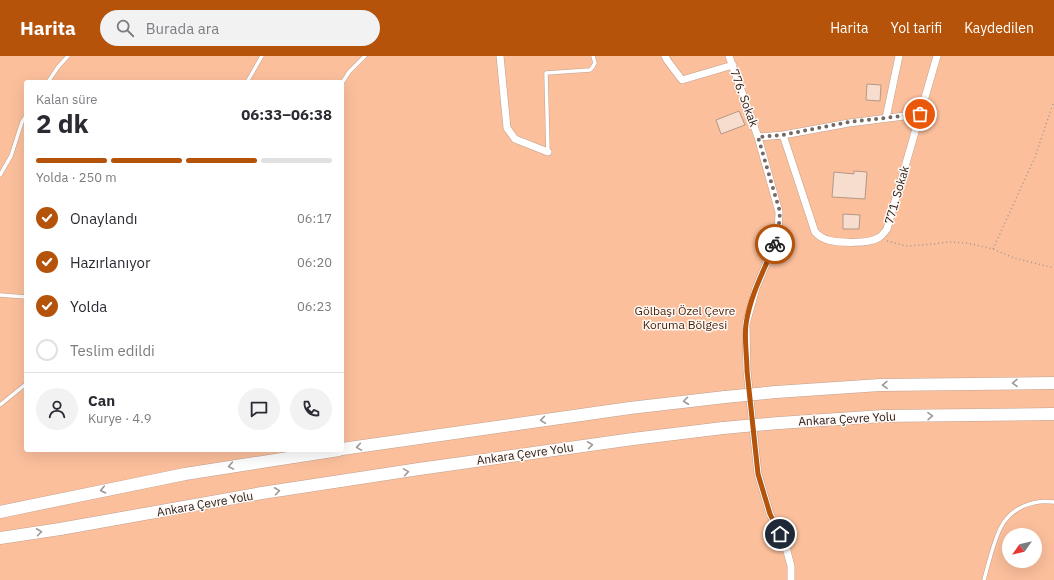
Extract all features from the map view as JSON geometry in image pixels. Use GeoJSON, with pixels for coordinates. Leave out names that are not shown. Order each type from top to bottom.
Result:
{"type":"FeatureCollection","features":[{"type":"Feature","properties":{"kind":"highway"},"geometry":{"type":"LineString","coordinates":[[344,450],[630,408],[776,392],[880,385],[1054,383]]}},
{"type":"Feature","properties":{"kind":"highway","name":"Ankara Çevre Yolu"},"geometry":{"type":"LineString","coordinates":[[0,538],[60,529],[262,493],[633,439],[723,428],[883,416],[1054,414]]}},
{"type":"Feature","properties":{"kind":"highway"},"geometry":{"type":"LineString","coordinates":[[0,512],[185,474],[326,452]]}},
{"type":"Feature","properties":{"kind":"highway"},"geometry":{"type":"LineString","coordinates":[[0,506],[45,502]]}},
{"type":"Feature","properties":{"kind":"street"},"geometry":{"type":"LineString","coordinates":[[500,56],[507,128],[515,139],[548,152]]}},
{"type":"Feature","properties":{"kind":"street"},"geometry":{"type":"LineString","coordinates":[[665,56],[682,80],[733,65]]}},
{"type":"Feature","properties":{"kind":"street","name":"776. Sokak"},"geometry":{"type":"LineString","coordinates":[[729,56],[758,137],[780,212],[778,236],[756,288],[746,324],[747,371],[758,474],[770,514],[785,544],[791,566],[791,580]]}},
{"type":"Feature","properties":{"kind":"street"},"geometry":{"type":"LineString","coordinates":[[886,118],[899,56]]}},
{"type":"Feature","properties":{"kind":"street","name":"771. Sokak"},"geometry":{"type":"LineString","coordinates":[[782,135],[813,229],[819,236],[828,240],[852,242],[870,241],[880,237],[887,229],[937,56]]}},
{"type":"Feature","properties":{"kind":"street"},"geometry":{"type":"LineString","coordinates":[[758,137],[782,135],[849,122],[920,114]]}},
{"type":"Feature","properties":{"kind":"lane"},"geometry":{"type":"LineString","coordinates":[[49,80],[68,56]]}},
{"type":"Feature","properties":{"kind":"lane"},"geometry":{"type":"LineString","coordinates":[[248,80],[262,56]]}},
{"type":"Feature","properties":{"kind":"lane"},"geometry":{"type":"LineString","coordinates":[[344,80],[348,72],[364,56]]}},
{"type":"Feature","properties":{"kind":"lane"},"geometry":{"type":"LineString","coordinates":[[548,152],[546,73],[590,70],[595,64],[593,56]]}},
{"type":"Feature","properties":{"kind":"lane"},"geometry":{"type":"LineString","coordinates":[[0,175],[11,156],[24,119]]}},
{"type":"Feature","properties":{"kind":"lane"},"geometry":{"type":"LineString","coordinates":[[0,295],[24,297]]}},
{"type":"Feature","properties":{"kind":"lane"},"geometry":{"type":"LineString","coordinates":[[0,405],[24,386]]}},
{"type":"Feature","properties":{"kind":"lane"},"geometry":{"type":"LineString","coordinates":[[984,580],[1000,528],[1008,518],[1018,509],[1030,503],[1045,501],[1054,502]]}},
{"type":"Feature","properties":{"kind":"path"},"geometry":{"type":"LineString","coordinates":[[993,249],[1035,157],[1053,104]]}},
{"type":"Feature","properties":{"kind":"path"},"geometry":{"type":"LineString","coordinates":[[880,237],[890,242],[906,246],[957,242],[993,249],[1014,258],[1054,268]]}},
{"type":"Feature","properties":{"kind":"green space","name":"Gölbaşı Özel Çevre Koruma Bölgesi"},"geometry":{"type":"Polygon","coordinates":[[[0,56],[1054,56],[1054,580],[0,580],[0,56]]]}},
{"type":"Feature","properties":{"kind":"building"},"geometry":{"type":"Polygon","coordinates":[[[867,84],[881,85],[880,101],[866,100],[867,84]]]}},
{"type":"Feature","properties":{"kind":"building"},"geometry":{"type":"Polygon","coordinates":[[[739,111],[745,125],[721,134],[716,120],[739,111]]]}},
{"type":"Feature","properties":{"kind":"building"},"geometry":{"type":"Polygon","coordinates":[[[854,171],[867,172],[865,199],[832,197],[834,172],[854,174],[854,171]]]}},
{"type":"Feature","properties":{"kind":"building"},"geometry":{"type":"Polygon","coordinates":[[[843,214],[860,215],[859,229],[843,229],[843,214]]]}},
{"type":"Feature","properties":{"kind":"way so far"},"geometry":{"type":"LineString","coordinates":[[775,244],[778,236],[780,212],[764,162],[758,137],[782,135],[849,122],[920,114]]}},
{"type":"Feature","properties":{"kind":"route"},"geometry":{"type":"LineString","coordinates":[[775,244],[756,288],[746,324],[747,371],[758,474],[770,514],[780,534]]}}]}
